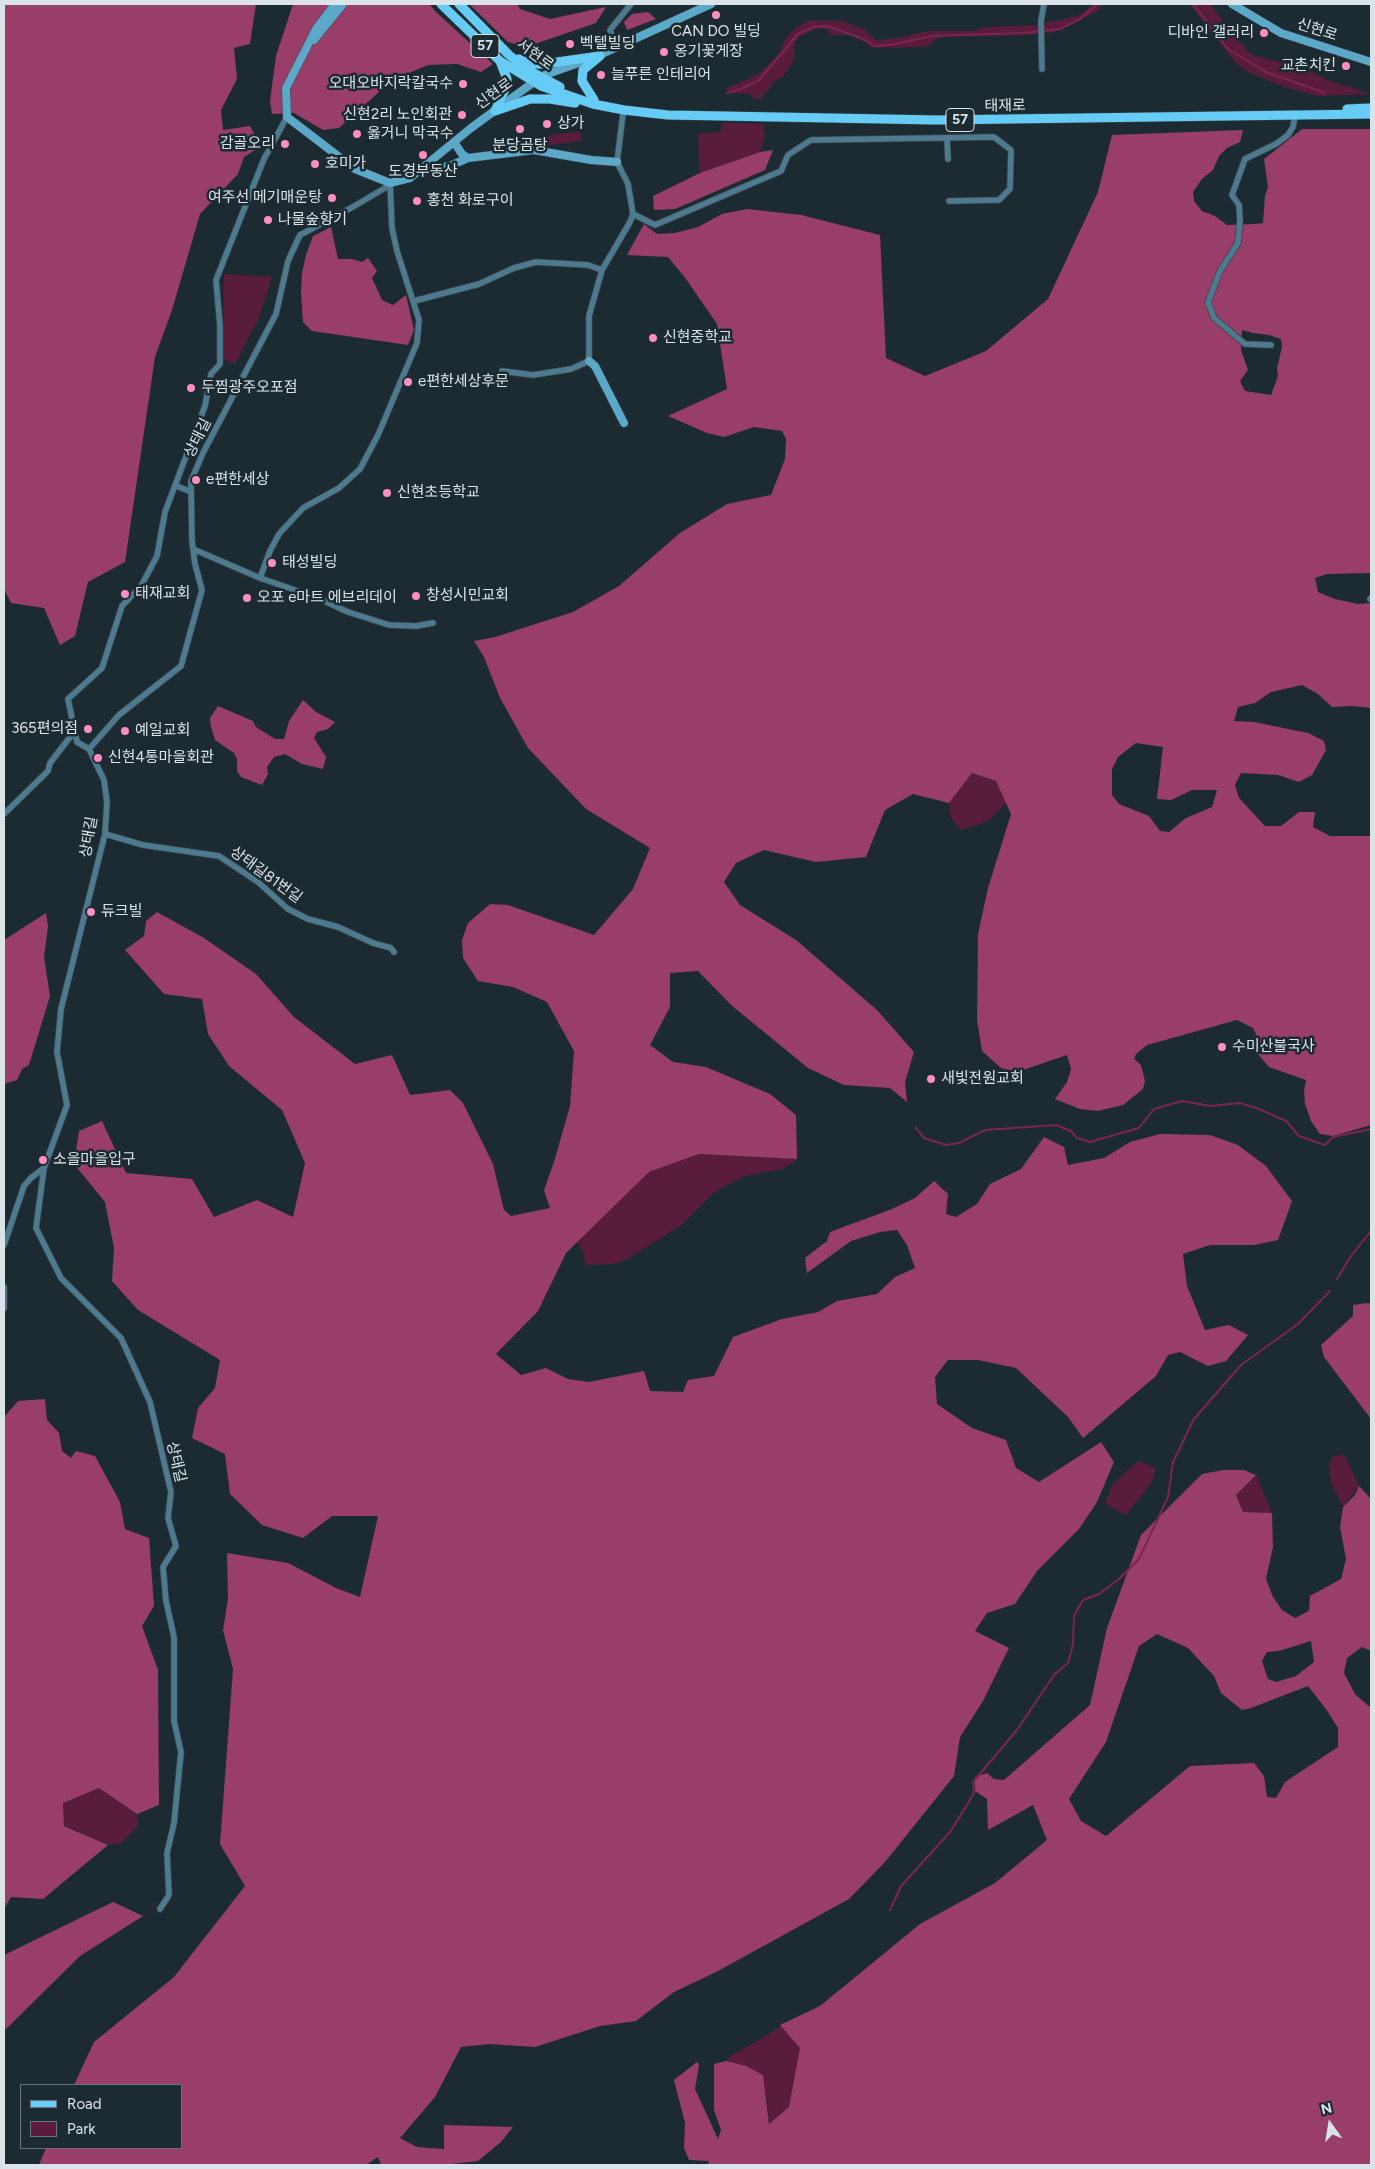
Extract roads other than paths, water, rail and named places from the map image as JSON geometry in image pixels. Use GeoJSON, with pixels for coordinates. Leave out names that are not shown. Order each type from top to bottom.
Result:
{"type":"FeatureCollection","features":[{"type":"Feature","properties":{"kind":"main road"},"geometry":{"type":"LineString","coordinates":[[335,4],[316,29],[286,88],[287,117],[355,169],[390,183]]}},
{"type":"Feature","properties":{"kind":"main road"},"geometry":{"type":"LineString","coordinates":[[300,58],[343,4]]}},
{"type":"Feature","properties":{"kind":"main road","name":"서현로"},"geometry":{"type":"LineString","coordinates":[[441,4],[500,61],[553,88]]}},
{"type":"Feature","properties":{"kind":"main road","name":"서현로"},"geometry":{"type":"LineString","coordinates":[[459,4],[509,55],[537,80]]}},
{"type":"Feature","properties":{"kind":"main road","name":"신현로"},"geometry":{"type":"LineString","coordinates":[[390,183],[410,178],[454,142],[537,80],[600,56],[711,4]]}},
{"type":"Feature","properties":{"kind":"main road","name":"신현로"},"geometry":{"type":"LineString","coordinates":[[1232,4],[1281,33],[1371,62]]}},
{"type":"Feature","properties":{"kind":"main road"},"geometry":{"type":"LineString","coordinates":[[509,55],[532,64],[600,56]]}},
{"type":"Feature","properties":{"kind":"main road"},"geometry":{"type":"LineString","coordinates":[[600,56],[583,70],[582,81],[593,102],[601,109]]}},
{"type":"Feature","properties":{"kind":"main road"},"geometry":{"type":"LineString","coordinates":[[495,111],[507,85],[507,79],[500,61]]}},
{"type":"Feature","properties":{"kind":"main road","name":"태재로"},"geometry":{"type":"LineString","coordinates":[[553,88],[593,102],[624,110],[668,116],[937,120],[1371,114]]}},
{"type":"Feature","properties":{"kind":"main road"},"geometry":{"type":"LineString","coordinates":[[495,111],[520,101],[540,98],[561,100],[623,114],[668,116]]}},
{"type":"Feature","properties":{"kind":"main road","name":"태재로"},"geometry":{"type":"LineString","coordinates":[[593,102],[655,111],[918,116],[1295,111],[1371,108]]}},
{"type":"Feature","properties":{"kind":"main road"},"geometry":{"type":"LineString","coordinates":[[454,142],[462,154],[468,158]]}},
{"type":"Feature","properties":{"kind":"main road"},"geometry":{"type":"LineString","coordinates":[[420,170],[450,166],[468,158],[534,150],[591,160],[617,162]]}},
{"type":"Feature","properties":{"kind":"main road"},"geometry":{"type":"LineString","coordinates":[[589,361],[596,366],[624,423]]}},
{"type":"Feature","properties":{"kind":"street"},"geometry":{"type":"LineString","coordinates":[[617,48],[610,30],[631,4]]}},
{"type":"Feature","properties":{"kind":"street"},"geometry":{"type":"LineString","coordinates":[[1042,69],[1041,21],[1044,4]]}},
{"type":"Feature","properties":{"kind":"street"},"geometry":{"type":"LineString","coordinates":[[502,372],[533,374],[571,369],[589,361],[589,316],[602,270],[633,214],[628,184],[617,162],[623,114]]}},
{"type":"Feature","properties":{"kind":"street"},"geometry":{"type":"LineString","coordinates":[[1271,345],[1245,344],[1214,318],[1208,302],[1220,271],[1238,244],[1239,205],[1232,195],[1245,159],[1276,144],[1288,135],[1293,127],[1295,116]]}},
{"type":"Feature","properties":{"kind":"street"},"geometry":{"type":"LineString","coordinates":[[89,749],[77,742],[68,699],[102,668],[122,606],[141,586],[157,556],[165,512],[205,406],[211,374],[220,364],[220,326],[216,280],[264,159],[287,117]]}},
{"type":"Feature","properties":{"kind":"street"},"geometry":{"type":"LineString","coordinates":[[633,214],[655,225],[781,171],[788,156],[811,140],[994,137],[1011,150],[1010,189],[999,200],[949,201]]}},
{"type":"Feature","properties":{"kind":"street"},"geometry":{"type":"LineString","coordinates":[[947,138],[948,159]]}},
{"type":"Feature","properties":{"kind":"street"},"geometry":{"type":"LineString","coordinates":[[260,578],[270,551],[279,534],[303,508],[339,488],[360,469],[378,435],[417,343],[419,320],[397,251],[392,228],[390,183]]}},
{"type":"Feature","properties":{"kind":"street","name":"상태길"},"geometry":{"type":"LineString","coordinates":[[160,1909],[169,1895],[167,1853],[174,1823],[181,1752],[174,1722],[174,1637],[166,1601],[163,1567],[176,1546],[168,1518],[171,1492],[150,1402],[121,1338],[61,1278],[36,1228],[44,1168],[67,1105],[56,1052],[60,1009],[105,834],[107,802],[104,780],[89,749],[119,714],[181,666],[202,590],[193,549],[191,481],[203,453],[276,314],[288,261],[300,235],[368,198],[390,183]]}},
{"type":"Feature","properties":{"kind":"street"},"geometry":{"type":"LineString","coordinates":[[414,301],[479,284],[514,268],[536,262],[588,265],[602,270]]}},
{"type":"Feature","properties":{"kind":"street"},"geometry":{"type":"LineString","coordinates":[[176,486],[192,492]]}},
{"type":"Feature","properties":{"kind":"street"},"geometry":{"type":"LineString","coordinates":[[193,549],[260,578],[389,626],[432,623]]}},
{"type":"Feature","properties":{"kind":"street"},"geometry":{"type":"LineString","coordinates":[[4,814],[48,771],[50,763],[74,732]]}},
{"type":"Feature","properties":{"kind":"street","name":"상태길81번길"},"geometry":{"type":"LineString","coordinates":[[105,834],[152,847],[220,856],[258,882],[288,909],[308,919],[324,922],[373,943],[391,948],[394,952]]}},
{"type":"Feature","properties":{"kind":"street","name":"상태길"},"geometry":{"type":"LineString","coordinates":[[4,1245],[24,1186],[44,1168]]}},
{"type":"Feature","properties":{"kind":"street"},"geometry":{"type":"LineString","coordinates":[[4,1288],[4,1308]]}},
{"type":"Feature","properties":{"kind":"waterway"},"geometry":{"type":"LineString","coordinates":[[727,93],[759,80],[798,34],[813,27],[827,26],[861,38],[875,46],[890,45],[932,36],[1023,33],[1060,29],[1080,19],[1097,4]]}},
{"type":"Feature","properties":{"kind":"waterway"},"geometry":{"type":"LineString","coordinates":[[1193,4],[1228,49],[1266,72],[1325,93]]}},
{"type":"Feature","properties":{"kind":"waterway"},"geometry":{"type":"LineString","coordinates":[[916,1128],[924,1138],[946,1145],[959,1143],[985,1130],[1056,1125],[1071,1131],[1077,1138],[1090,1142],[1139,1128],[1154,1109],[1182,1101],[1211,1106],[1240,1103],[1286,1121],[1299,1136],[1325,1145],[1333,1137],[1371,1129]]}},
{"type":"Feature","properties":{"kind":"waterway"},"geometry":{"type":"LineString","coordinates":[[1337,1279],[1351,1256],[1371,1231]]}},
{"type":"Feature","properties":{"kind":"waterway"},"geometry":{"type":"LineString","coordinates":[[890,1910],[901,1886],[951,1831],[974,1793],[973,1782],[1017,1730],[1054,1675],[1068,1663],[1073,1644],[1074,1616],[1083,1600],[1099,1594],[1119,1579],[1139,1559],[1168,1497],[1173,1462],[1194,1419],[1241,1365],[1298,1324],[1330,1291]]}},
{"type":"Feature","properties":{"kind":"place","name":"CAN DO 빌딩"},"geometry":{"type":"Point","coordinates":[716,15]}},
{"type":"Feature","properties":{"kind":"place","name":"디바인 갤러리"},"geometry":{"type":"Point","coordinates":[1264,33]}},
{"type":"Feature","properties":{"kind":"place","name":"벡텔빌딩"},"geometry":{"type":"Point","coordinates":[570,44]}},
{"type":"Feature","properties":{"kind":"place","name":"옹기꽃게장"},"geometry":{"type":"Point","coordinates":[664,52]}},
{"type":"Feature","properties":{"kind":"place","name":"교촌치킨"},"geometry":{"type":"Point","coordinates":[1346,66]}},
{"type":"Feature","properties":{"kind":"place","name":"늘푸른 인테리어"},"geometry":{"type":"Point","coordinates":[601,75]}},
{"type":"Feature","properties":{"kind":"place","name":"오대오바지락칼국수"},"geometry":{"type":"Point","coordinates":[463,84]}},
{"type":"Feature","properties":{"kind":"place","name":"신현2리 노인회관"},"geometry":{"type":"Point","coordinates":[462,115]}},
{"type":"Feature","properties":{"kind":"place","name":"상가"},"geometry":{"type":"Point","coordinates":[547,124]}},
{"type":"Feature","properties":{"kind":"place","name":"분당곰탕"},"geometry":{"type":"Point","coordinates":[520,129]}},
{"type":"Feature","properties":{"kind":"place","name":"옳거니 막국수"},"geometry":{"type":"Point","coordinates":[357,134]}},
{"type":"Feature","properties":{"kind":"place","name":"감골오리"},"geometry":{"type":"Point","coordinates":[285,144]}},
{"type":"Feature","properties":{"kind":"place","name":"도경부동산"},"geometry":{"type":"Point","coordinates":[423,155]}},
{"type":"Feature","properties":{"kind":"place","name":"호미가"},"geometry":{"type":"Point","coordinates":[315,164]}},
{"type":"Feature","properties":{"kind":"place","name":"여주선 메기매운탕"},"geometry":{"type":"Point","coordinates":[332,198]}},
{"type":"Feature","properties":{"kind":"place","name":"홍천 화로구이"},"geometry":{"type":"Point","coordinates":[417,201]}},
{"type":"Feature","properties":{"kind":"place","name":"나물숲향기"},"geometry":{"type":"Point","coordinates":[268,220]}},
{"type":"Feature","properties":{"kind":"place","name":"신현중학교"},"geometry":{"type":"Point","coordinates":[653,338]}},
{"type":"Feature","properties":{"kind":"place","name":"e편한세상후문"},"geometry":{"type":"Point","coordinates":[408,382]}},
{"type":"Feature","properties":{"kind":"place","name":"두찜광주오포점"},"geometry":{"type":"Point","coordinates":[191,388]}},
{"type":"Feature","properties":{"kind":"place","name":"e편한세상"},"geometry":{"type":"Point","coordinates":[196,480]}},
{"type":"Feature","properties":{"kind":"place","name":"신현초등학교"},"geometry":{"type":"Point","coordinates":[387,493]}},
{"type":"Feature","properties":{"kind":"place","name":"태성빌딩"},"geometry":{"type":"Point","coordinates":[272,563]}},
{"type":"Feature","properties":{"kind":"place","name":"태재교회"},"geometry":{"type":"Point","coordinates":[125,594]}},
{"type":"Feature","properties":{"kind":"place","name":"창성시민교회"},"geometry":{"type":"Point","coordinates":[416,596]}},
{"type":"Feature","properties":{"kind":"place","name":"오포 e마트 에브리데이"},"geometry":{"type":"Point","coordinates":[247,598]}},
{"type":"Feature","properties":{"kind":"place","name":"365편의점"},"geometry":{"type":"Point","coordinates":[88,729]}},
{"type":"Feature","properties":{"kind":"place","name":"예일교회"},"geometry":{"type":"Point","coordinates":[125,731]}},
{"type":"Feature","properties":{"kind":"place","name":"신현4통마을회관"},"geometry":{"type":"Point","coordinates":[98,758]}},
{"type":"Feature","properties":{"kind":"place","name":"듀크빌"},"geometry":{"type":"Point","coordinates":[91,912]}},
{"type":"Feature","properties":{"kind":"place","name":"수미산불국사"},"geometry":{"type":"Point","coordinates":[1222,1047]}},
{"type":"Feature","properties":{"kind":"place","name":"새빛전원교회"},"geometry":{"type":"Point","coordinates":[931,1079]}},
{"type":"Feature","properties":{"kind":"place","name":"소을마을입구"},"geometry":{"type":"Point","coordinates":[43,1160]}}]}
